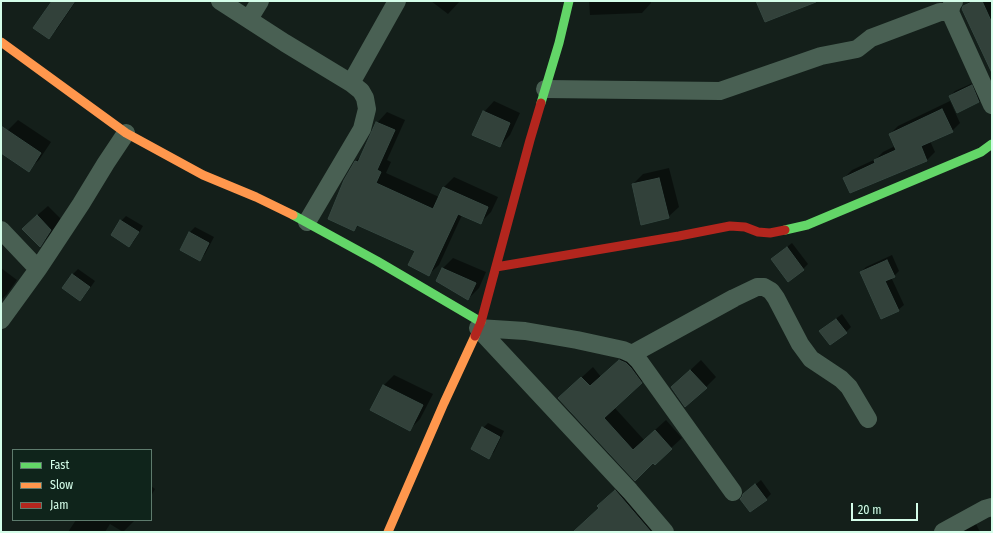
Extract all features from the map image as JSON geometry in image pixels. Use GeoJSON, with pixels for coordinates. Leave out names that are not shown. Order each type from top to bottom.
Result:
{"type":"FeatureCollection","features":[{"type":"Feature","properties":{"kind":"street"},"geometry":{"type":"LineString","coordinates":[[220,1],[351,83],[361,91],[365,98],[367,108],[362,128],[307,222]]}},
{"type":"Feature","properties":{"kind":"street"},"geometry":{"type":"LineString","coordinates":[[249,19],[260,1]]}},
{"type":"Feature","properties":{"kind":"street"},"geometry":{"type":"LineString","coordinates":[[351,83],[397,1]]}},
{"type":"Feature","properties":{"kind":"street"},"geometry":{"type":"LineString","coordinates":[[388,532],[479,325],[530,140],[559,43],[569,1]]}},
{"type":"Feature","properties":{"kind":"street"},"geometry":{"type":"LineString","coordinates":[[545,89],[720,91],[821,56],[857,48],[870,38],[953,6],[990,98]]}},
{"type":"Feature","properties":{"kind":"street"},"geometry":{"type":"LineString","coordinates":[[1,42],[126,133],[203,175],[256,197],[307,222],[377,261],[479,325],[630,491],[665,532]]}},
{"type":"Feature","properties":{"kind":"street"},"geometry":{"type":"LineString","coordinates":[[1,320],[38,269],[126,133]]}},
{"type":"Feature","properties":{"kind":"street"},"geometry":{"type":"LineString","coordinates":[[496,267],[730,226],[746,227],[758,232],[770,233],[807,225],[981,152],[992,144]]}},
{"type":"Feature","properties":{"kind":"street"},"geometry":{"type":"LineString","coordinates":[[1,230],[38,269]]}},
{"type":"Feature","properties":{"kind":"street"},"geometry":{"type":"LineString","coordinates":[[632,354],[734,298],[757,287],[764,287],[771,291],[776,298],[800,344],[811,359],[842,380],[849,387],[868,419]]}},
{"type":"Feature","properties":{"kind":"street"},"geometry":{"type":"LineString","coordinates":[[479,325],[577,340],[623,350],[632,354],[639,361],[733,492]]}},
{"type":"Feature","properties":{"kind":"street"},"geometry":{"type":"LineString","coordinates":[[943,532],[985,509],[992,507]]}},
{"type":"Feature","properties":{"kind":"building"},"geometry":{"type":"Polygon","coordinates":[[[52,1],[75,1],[49,39],[33,28],[52,1]]]}},
{"type":"Feature","properties":{"kind":"building"},"geometry":{"type":"Polygon","coordinates":[[[756,1],[816,1],[816,2],[765,22],[756,1]]]}},
{"type":"Feature","properties":{"kind":"building"},"geometry":{"type":"Polygon","coordinates":[[[974,1],[982,1],[992,23],[992,73],[962,9],[963,6],[974,1]]]}},
{"type":"Feature","properties":{"kind":"building"},"geometry":{"type":"Polygon","coordinates":[[[972,85],[979,102],[957,113],[949,96],[972,85]]]}},
{"type":"Feature","properties":{"kind":"building"},"geometry":{"type":"Polygon","coordinates":[[[942,109],[953,132],[921,146],[927,161],[850,193],[843,178],[875,163],[874,160],[896,150],[889,134],[942,109]]]}},
{"type":"Feature","properties":{"kind":"building"},"geometry":{"type":"Polygon","coordinates":[[[483,111],[510,123],[500,147],[472,135],[483,111]]]}},
{"type":"Feature","properties":{"kind":"building"},"geometry":{"type":"Polygon","coordinates":[[[376,122],[395,130],[377,170],[381,172],[376,183],[433,209],[443,187],[488,207],[481,224],[458,214],[429,276],[408,265],[415,251],[357,225],[354,231],[328,219],[344,180],[355,161],[358,162],[376,122]]]}},
{"type":"Feature","properties":{"kind":"building"},"geometry":{"type":"Polygon","coordinates":[[[1,126],[41,153],[29,172],[1,153],[1,126]]]}},
{"type":"Feature","properties":{"kind":"building"},"geometry":{"type":"Polygon","coordinates":[[[659,178],[669,218],[641,225],[632,184],[659,178]]]}},
{"type":"Feature","properties":{"kind":"building"},"geometry":{"type":"Polygon","coordinates":[[[37,215],[51,230],[40,247],[22,229],[37,215]]]}},
{"type":"Feature","properties":{"kind":"building"},"geometry":{"type":"Polygon","coordinates":[[[120,220],[139,232],[129,247],[111,235],[120,220]]]}},
{"type":"Feature","properties":{"kind":"building"},"geometry":{"type":"Polygon","coordinates":[[[189,232],[209,243],[200,261],[180,250],[189,232]]]}},
{"type":"Feature","properties":{"kind":"building"},"geometry":{"type":"Polygon","coordinates":[[[787,247],[804,270],[788,282],[771,259],[787,247]]]}},
{"type":"Feature","properties":{"kind":"building"},"geometry":{"type":"Polygon","coordinates":[[[887,260],[895,277],[885,281],[899,311],[881,319],[860,272],[887,260]]]}},
{"type":"Feature","properties":{"kind":"building"},"geometry":{"type":"Polygon","coordinates":[[[442,268],[476,283],[468,300],[436,281],[442,268]]]}},
{"type":"Feature","properties":{"kind":"building"},"geometry":{"type":"Polygon","coordinates":[[[72,274],[90,287],[80,301],[62,288],[72,274]]]}},
{"type":"Feature","properties":{"kind":"building"},"geometry":{"type":"Polygon","coordinates":[[[836,319],[847,333],[830,345],[819,331],[836,319]]]}},
{"type":"Feature","properties":{"kind":"building"},"geometry":{"type":"Polygon","coordinates":[[[619,360],[626,363],[631,368],[642,383],[604,418],[633,450],[655,430],[672,449],[655,465],[653,463],[635,481],[558,398],[581,377],[590,386],[619,360]]]}},
{"type":"Feature","properties":{"kind":"building"},"geometry":{"type":"Polygon","coordinates":[[[690,370],[707,388],[685,407],[671,387],[690,370]]]}},
{"type":"Feature","properties":{"kind":"building"},"geometry":{"type":"Polygon","coordinates":[[[383,385],[423,405],[410,431],[370,410],[383,385]]]}},
{"type":"Feature","properties":{"kind":"building"},"geometry":{"type":"Polygon","coordinates":[[[482,427],[500,437],[489,459],[471,449],[482,427]]]}},
{"type":"Feature","properties":{"kind":"building"},"geometry":{"type":"Polygon","coordinates":[[[755,484],[767,500],[750,512],[740,499],[743,494],[755,484]]]}},
{"type":"Feature","properties":{"kind":"building"},"geometry":{"type":"Polygon","coordinates":[[[615,490],[651,532],[573,532],[599,508],[597,506],[615,490]]]}},
{"type":"Feature","properties":{"kind":"traffic: fast"},"geometry":{"type":"LineString","coordinates":[[541,103],[559,43],[569,1]]}},
{"type":"Feature","properties":{"kind":"traffic: fast"},"geometry":{"type":"LineString","coordinates":[[785,230],[807,225],[981,152],[992,144]]}},
{"type":"Feature","properties":{"kind":"traffic: fast"},"geometry":{"type":"LineString","coordinates":[[293,215],[377,261],[481,322]]}},
{"type":"Feature","properties":{"kind":"traffic: slow"},"geometry":{"type":"LineString","coordinates":[[1,42],[126,133],[203,175],[256,197],[293,215]]}},
{"type":"Feature","properties":{"kind":"traffic: slow"},"geometry":{"type":"LineString","coordinates":[[388,532],[475,336]]}},
{"type":"Feature","properties":{"kind":"traffic: jam"},"geometry":{"type":"LineString","coordinates":[[475,336],[481,322],[541,103]]}},
{"type":"Feature","properties":{"kind":"traffic: jam"},"geometry":{"type":"LineString","coordinates":[[496,267],[730,226],[745,227],[758,232],[770,233],[785,230]]}}]}
